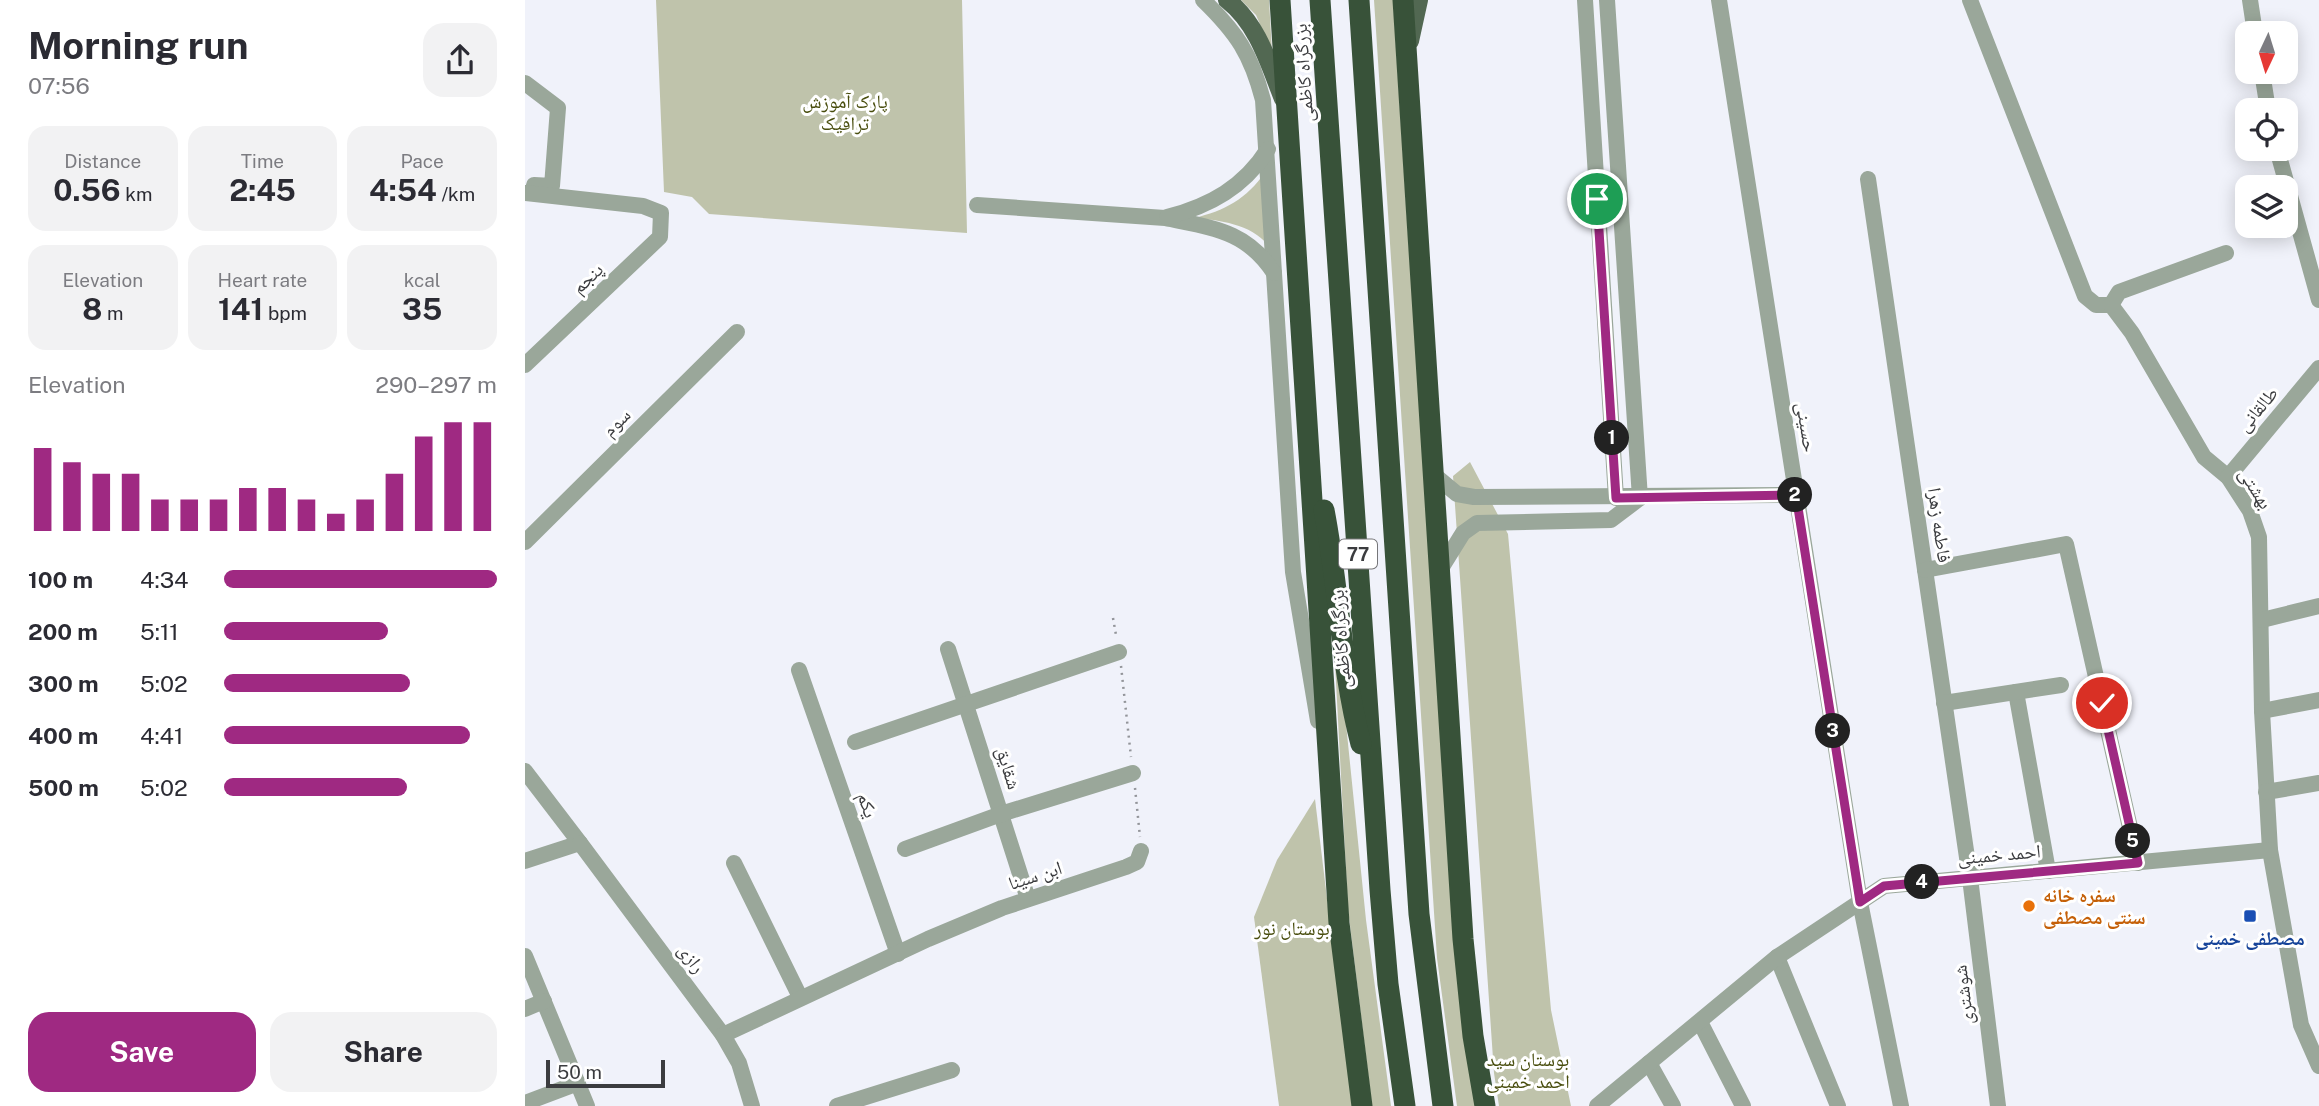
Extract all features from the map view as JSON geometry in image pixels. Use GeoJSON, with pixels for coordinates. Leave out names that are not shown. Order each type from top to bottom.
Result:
{"type":"FeatureCollection","features":[{"type":"Feature","properties":{"kind":"highway","name":"بزرگراه کاظمی"},"geometry":{"type":"LineString","coordinates":[[1280,0],[1310,432],[1339,923],[1362,1106]]}},
{"type":"Feature","properties":{"kind":"highway","name":"بزرگراه کاظمی"},"geometry":{"type":"LineString","coordinates":[[1320,0],[1388,984],[1405,1106]]}},
{"type":"Feature","properties":{"kind":"highway","name":"77"},"geometry":{"type":"LineString","coordinates":[[1359,0],[1419,914],[1443,1106]]}},
{"type":"Feature","properties":{"kind":"highway"},"geometry":{"type":"LineString","coordinates":[[1403,0],[1463,939],[1473,1036],[1485,1106]]}},
{"type":"Feature","properties":{"kind":"highway"},"geometry":{"type":"LineString","coordinates":[[1310,432],[1336,574],[1352,709],[1374,790]]}},
{"type":"Feature","properties":{"kind":"main road"},"geometry":{"type":"LineString","coordinates":[[1227,0],[1247,21],[1263,48],[1287,111]]}},
{"type":"Feature","properties":{"kind":"main road"},"geometry":{"type":"LineString","coordinates":[[1406,58],[1419,0]]}},
{"type":"Feature","properties":{"kind":"street"},"geometry":{"type":"LineString","coordinates":[[1203,0],[1237,34],[1254,66],[1263,100],[1293,572],[1331,799]]}},
{"type":"Feature","properties":{"kind":"street"},"geometry":{"type":"LineString","coordinates":[[1585,0],[1616,498]]}},
{"type":"Feature","properties":{"kind":"street"},"geometry":{"type":"LineString","coordinates":[[1607,0],[1640,498]]}},
{"type":"Feature","properties":{"kind":"street","name":"حسینی"},"geometry":{"type":"LineString","coordinates":[[1719,0],[1860,902],[1901,1106]]}},
{"type":"Feature","properties":{"kind":"street","name":"بهشتی"},"geometry":{"type":"LineString","coordinates":[[1970,0],[2085,296],[2096,305],[2111,305],[2132,333],[2204,457],[2228,477],[2250,511],[2259,537],[2262,711],[2270,850],[2301,1025],[2319,1066]]}},
{"type":"Feature","properties":{"kind":"street"},"geometry":{"type":"LineString","coordinates":[[2250,0],[2253,21]]}},
{"type":"Feature","properties":{"kind":"street"},"geometry":{"type":"LineString","coordinates":[[525,83],[558,108],[552,186],[525,184]]}},
{"type":"Feature","properties":{"kind":"street"},"geometry":{"type":"LineString","coordinates":[[1165,218],[1214,201],[1238,186],[1255,170],[1268,149]]}},
{"type":"Feature","properties":{"kind":"street"},"geometry":{"type":"LineString","coordinates":[[2280,161],[2319,300]]}},
{"type":"Feature","properties":{"kind":"street","name":"فاطمه زهرا"},"geometry":{"type":"LineString","coordinates":[[1868,179],[1970,878]]}},
{"type":"Feature","properties":{"kind":"street","name":"پنجم"},"geometry":{"type":"LineString","coordinates":[[525,192],[643,206],[661,213],[660,237],[525,365]]}},
{"type":"Feature","properties":{"kind":"street"},"geometry":{"type":"LineString","coordinates":[[977,205],[1165,218],[1211,228],[1248,242],[1261,254],[1275,274]]}},
{"type":"Feature","properties":{"kind":"street"},"geometry":{"type":"LineString","coordinates":[[2111,305],[2119,292],[2226,253]]}},
{"type":"Feature","properties":{"kind":"street","name":"سوم"},"geometry":{"type":"LineString","coordinates":[[525,542],[737,332]]}},
{"type":"Feature","properties":{"kind":"street","name":"طالقانی"},"geometry":{"type":"LineString","coordinates":[[2228,477],[2319,368]]}},
{"type":"Feature","properties":{"kind":"street"},"geometry":{"type":"LineString","coordinates":[[1433,474],[1457,494],[1474,497],[1796,495]]}},
{"type":"Feature","properties":{"kind":"street"},"geometry":{"type":"LineString","coordinates":[[1439,572],[1456,541],[1477,523],[1611,520],[1640,498]]}},
{"type":"Feature","properties":{"kind":"street"},"geometry":{"type":"LineString","coordinates":[[1925,570],[2066,544],[2138,863]]}},
{"type":"Feature","properties":{"kind":"street"},"geometry":{"type":"LineString","coordinates":[[2262,620],[2319,606]]}},
{"type":"Feature","properties":{"kind":"street","name":"شقایق"},"geometry":{"type":"LineString","coordinates":[[948,649],[1028,900]]}},
{"type":"Feature","properties":{"kind":"street"},"geometry":{"type":"LineString","coordinates":[[855,742],[1119,652]]}},
{"type":"Feature","properties":{"kind":"street","name":"یکم"},"geometry":{"type":"LineString","coordinates":[[799,670],[898,954]]}},
{"type":"Feature","properties":{"kind":"street"},"geometry":{"type":"LineString","coordinates":[[1944,703],[2061,685]]}},
{"type":"Feature","properties":{"kind":"street"},"geometry":{"type":"LineString","coordinates":[[2016,692],[2048,871]]}},
{"type":"Feature","properties":{"kind":"street"},"geometry":{"type":"LineString","coordinates":[[2262,711],[2319,700]]}},
{"type":"Feature","properties":{"kind":"street","name":"رازی"},"geometry":{"type":"LineString","coordinates":[[525,771],[723,1035],[739,1063],[752,1106]]}},
{"type":"Feature","properties":{"kind":"street"},"geometry":{"type":"LineString","coordinates":[[905,849],[1001,814],[1133,773]]}},
{"type":"Feature","properties":{"kind":"street"},"geometry":{"type":"LineString","coordinates":[[2266,792],[2319,783]]}},
{"type":"Feature","properties":{"kind":"street"},"geometry":{"type":"LineString","coordinates":[[525,861],[580,843]]}},
{"type":"Feature","properties":{"kind":"street","name":"احمد خمینی"},"geometry":{"type":"LineString","coordinates":[[1597,1106],[1777,957],[1884,886],[2270,850]]}},
{"type":"Feature","properties":{"kind":"street","name":"ابن سینا"},"geometry":{"type":"LineString","coordinates":[[723,1035],[928,939],[1028,900],[1126,867],[1137,862],[1141,851]]}},
{"type":"Feature","properties":{"kind":"street"},"geometry":{"type":"LineString","coordinates":[[734,863],[800,997]]}},
{"type":"Feature","properties":{"kind":"street","name":"شوشتری"},"geometry":{"type":"LineString","coordinates":[[1970,878],[1998,1106]]}},
{"type":"Feature","properties":{"kind":"street"},"geometry":{"type":"LineString","coordinates":[[525,956],[587,1106]]}},
{"type":"Feature","properties":{"kind":"street"},"geometry":{"type":"LineString","coordinates":[[1777,957],[1838,1106]]}},
{"type":"Feature","properties":{"kind":"street"},"geometry":{"type":"LineString","coordinates":[[525,1009],[544,1001]]}},
{"type":"Feature","properties":{"kind":"street"},"geometry":{"type":"LineString","coordinates":[[1700,1022],[1743,1106]]}},
{"type":"Feature","properties":{"kind":"street"},"geometry":{"type":"LineString","coordinates":[[1650,1063],[1673,1106]]}},
{"type":"Feature","properties":{"kind":"street"},"geometry":{"type":"LineString","coordinates":[[837,1106],[952,1070]]}},
{"type":"Feature","properties":{"kind":"street"},"geometry":{"type":"LineString","coordinates":[[525,1102],[578,1083]]}},
{"type":"Feature","properties":{"kind":"path"},"geometry":{"type":"LineString","coordinates":[[1113,618],[1141,851]]}},
{"type":"Feature","properties":{"kind":"green space","name":"پارک آموزش ترافیک"},"geometry":{"type":"Polygon","coordinates":[[[656,0],[962,0],[967,233],[709,214],[692,197],[664,192],[656,0]]]}},
{"type":"Feature","properties":{"kind":"green space"},"geometry":{"type":"Polygon","coordinates":[[[1241,0],[1269,0],[1272,52],[1256,15],[1241,0]]]}},
{"type":"Feature","properties":{"kind":"green space"},"geometry":{"type":"Polygon","coordinates":[[[1374,0],[1393,0],[1409,250],[1475,1106],[1457,1106],[1437,958],[1374,0]]]}},
{"type":"Feature","properties":{"kind":"green space"},"geometry":{"type":"Polygon","coordinates":[[[1265,172],[1268,245],[1244,228],[1194,218],[1215,212],[1243,197],[1265,172]]]}},
{"type":"Feature","properties":{"kind":"green space","name":"بوستان سید احمد خمینی"},"geometry":{"type":"Polygon","coordinates":[[[1470,462],[1508,534],[1551,1010],[1571,1106],[1499,1106],[1494,1073],[1453,476],[1470,462]]]}},
{"type":"Feature","properties":{"kind":"green space"},"geometry":{"type":"Polygon","coordinates":[[[1334,644],[1341,675],[1366,920],[1391,1106],[1372,1106],[1348,909],[1334,644]]]}},
{"type":"Feature","properties":{"kind":"green space","name":"بوستان نور"},"geometry":{"type":"Polygon","coordinates":[[[1315,799],[1352,1106],[1279,1106],[1254,917],[1277,860],[1315,799]]]}},
{"type":"Feature","properties":{"kind":"place","name":"سفره خانه سنتی مصطفی"},"geometry":{"type":"Point","coordinates":[2029,906]}},
{"type":"Feature","properties":{"kind":"place","name":"مصطفی خمینی"},"geometry":{"type":"Point","coordinates":[2250,916]}},
{"type":"Feature","properties":{"kind":"route"},"geometry":{"type":"LineString","coordinates":[[1597,199],[1616,498],[1796,495],[1860,902],[1884,886],[2138,863],[2102,703]]}}]}
